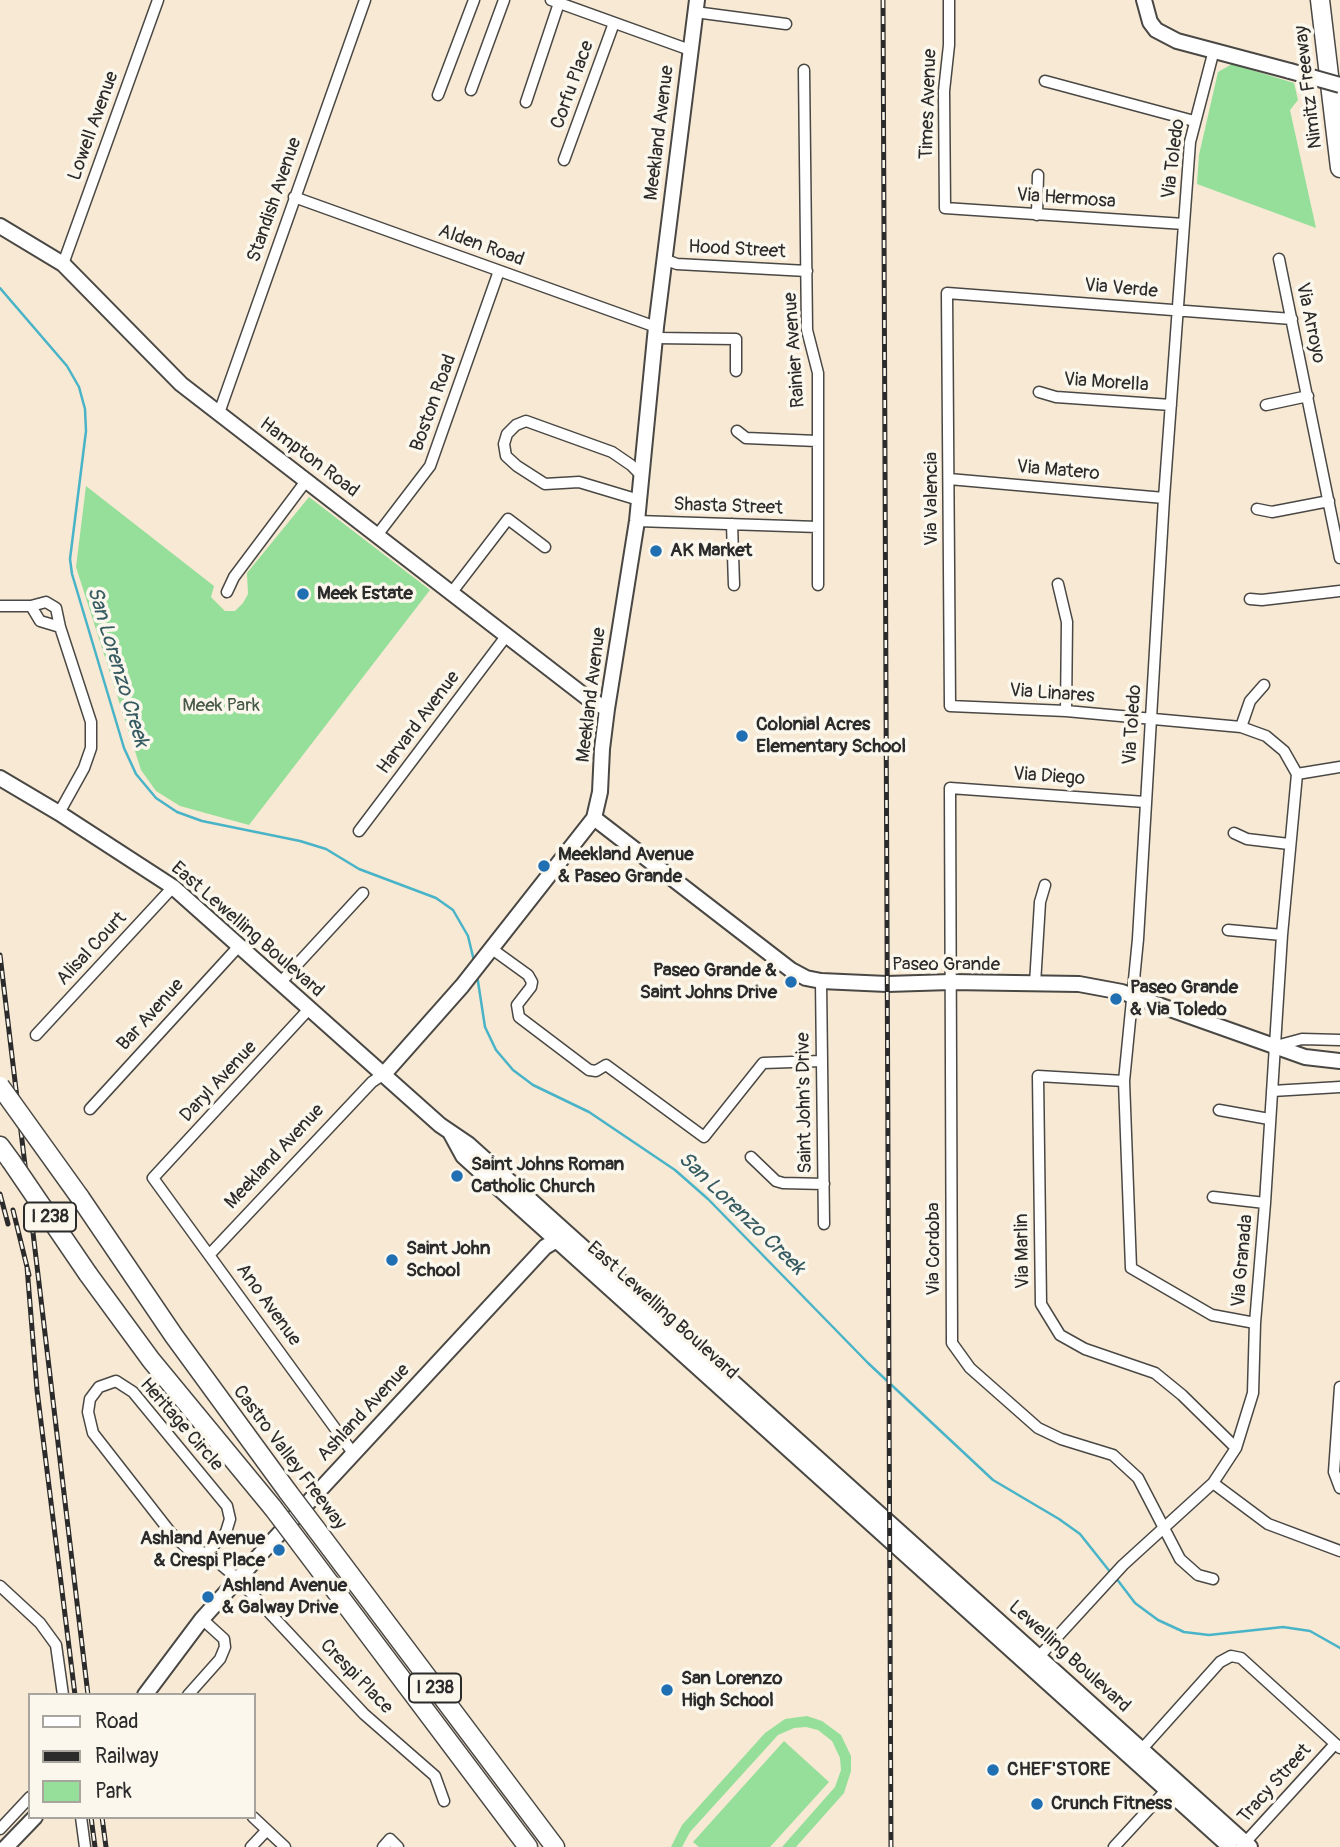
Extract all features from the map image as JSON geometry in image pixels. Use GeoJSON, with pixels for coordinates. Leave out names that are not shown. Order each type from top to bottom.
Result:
{"type":"FeatureCollection","features":[{"type":"Feature","properties":{"kind":"highway","name":"Nimitz Freeway"},"geometry":{"type":"LineString","coordinates":[[1320,0],[1340,168]]}},
{"type":"Feature","properties":{"kind":"highway","name":"Castro Valley Freeway"},"geometry":{"type":"LineString","coordinates":[[0,1086],[174,1336],[555,1847]]}},
{"type":"Feature","properties":{"kind":"highway","name":"I 238"},"geometry":{"type":"LineString","coordinates":[[0,1146],[151,1360],[273,1508],[528,1847]]}},
{"type":"Feature","properties":{"kind":"main road"},"geometry":{"type":"LineString","coordinates":[[1144,0],[1145,13],[1156,30],[1177,41],[1340,85]]}},
{"type":"Feature","properties":{"kind":"main road","name":"Meekland Avenue"},"geometry":{"type":"LineString","coordinates":[[384,1074],[462,986],[594,818],[600,792],[607,709],[639,500],[656,332],[696,6]]}},
{"type":"Feature","properties":{"kind":"main road","name":"Hampton Road"},"geometry":{"type":"LineString","coordinates":[[0,226],[63,264],[181,384],[586,697],[607,709]]}},
{"type":"Feature","properties":{"kind":"main road","name":"East Lewelling Boulevard"},"geometry":{"type":"LineString","coordinates":[[0,778],[60,813],[173,887],[451,1134],[468,1143],[561,1237],[858,1504]]}},
{"type":"Feature","properties":{"kind":"main road","name":"Paseo Grande"},"geometry":{"type":"LineString","coordinates":[[594,818],[791,970],[806,978],[887,984],[1079,984],[1133,996],[1305,1057],[1340,1061]]}},
{"type":"Feature","properties":{"kind":"main road","name":"Ashland Avenue"},"geometry":{"type":"LineString","coordinates":[[146,1693],[202,1619],[238,1579],[545,1247],[561,1237]]}},
{"type":"Feature","properties":{"kind":"main road","name":"Lewelling Boulevard"},"geometry":{"type":"LineString","coordinates":[[858,1504],[1171,1785],[1245,1846]]}},
{"type":"Feature","properties":{"kind":"main road","name":"Lewelling Boulevard"},"geometry":{"type":"LineString","coordinates":[[1034,1662],[1142,1749],[1171,1785],[1230,1847]]}},
{"type":"Feature","properties":{"kind":"main road"},"geometry":{"type":"LineString","coordinates":[[6,1847],[33,1819]]}},
{"type":"Feature","properties":{"kind":"street","name":"Lowell Avenue"},"geometry":{"type":"LineString","coordinates":[[63,264],[158,0]]}},
{"type":"Feature","properties":{"kind":"street","name":"Standish Avenue"},"geometry":{"type":"LineString","coordinates":[[219,413],[365,0]]}},
{"type":"Feature","properties":{"kind":"street"},"geometry":{"type":"LineString","coordinates":[[438,95],[474,0]]}},
{"type":"Feature","properties":{"kind":"street"},"geometry":{"type":"LineString","coordinates":[[471,90],[503,0]]}},
{"type":"Feature","properties":{"kind":"street","name":"Times Avenue"},"geometry":{"type":"LineString","coordinates":[[945,208],[944,91],[949,46],[949,0]]}},
{"type":"Feature","properties":{"kind":"street"},"geometry":{"type":"LineString","coordinates":[[526,102],[556,1],[690,50]]}},
{"type":"Feature","properties":{"kind":"street"},"geometry":{"type":"LineString","coordinates":[[696,6],[786,24]]}},
{"type":"Feature","properties":{"kind":"street","name":"Corfu Place"},"geometry":{"type":"LineString","coordinates":[[564,160],[614,23]]}},
{"type":"Feature","properties":{"kind":"street","name":"Via Toledo"},"geometry":{"type":"LineString","coordinates":[[1214,50],[1190,142],[1164,498],[1133,996],[1124,1081],[1131,1268],[1212,1315],[1255,1323]]}},
{"type":"Feature","properties":{"kind":"street","name":"Rainier Avenue"},"geometry":{"type":"LineString","coordinates":[[804,70],[807,330],[818,373],[818,585]]}},
{"type":"Feature","properties":{"kind":"street"},"geometry":{"type":"LineString","coordinates":[[1045,80],[1194,121]]}},
{"type":"Feature","properties":{"kind":"street"},"geometry":{"type":"LineString","coordinates":[[1037,215],[1038,175]]}},
{"type":"Feature","properties":{"kind":"street","name":"Alden Road"},"geometry":{"type":"LineString","coordinates":[[294,197],[499,271],[656,332],[736,339],[736,371]]}},
{"type":"Feature","properties":{"kind":"street","name":"Via Hermosa"},"geometry":{"type":"LineString","coordinates":[[945,208],[1184,224]]}},
{"type":"Feature","properties":{"kind":"street","name":"Via Arroyo"},"geometry":{"type":"LineString","coordinates":[[1279,259],[1340,558]]}},
{"type":"Feature","properties":{"kind":"street","name":"Hood Street"},"geometry":{"type":"LineString","coordinates":[[666,260],[677,264],[807,271]]}},
{"type":"Feature","properties":{"kind":"street","name":"Boston Road"},"geometry":{"type":"LineString","coordinates":[[378,534],[430,466],[499,271]]}},
{"type":"Feature","properties":{"kind":"street","name":"Via Verde"},"geometry":{"type":"LineString","coordinates":[[947,293],[1292,319]]}},
{"type":"Feature","properties":{"kind":"street","name":"Via Valencia"},"geometry":{"type":"LineString","coordinates":[[947,293],[950,706]]}},
{"type":"Feature","properties":{"kind":"street","name":"Via Morella"},"geometry":{"type":"LineString","coordinates":[[1039,392],[1056,397],[1171,405]]}},
{"type":"Feature","properties":{"kind":"street"},"geometry":{"type":"LineString","coordinates":[[1266,405],[1308,396]]}},
{"type":"Feature","properties":{"kind":"street"},"geometry":{"type":"LineString","coordinates":[[639,500],[579,482],[545,484],[506,456],[503,444],[507,434],[516,425],[526,421],[612,453],[641,475]]}},
{"type":"Feature","properties":{"kind":"street"},"geometry":{"type":"LineString","coordinates":[[737,431],[746,438],[817,441]]}},
{"type":"Feature","properties":{"kind":"street","name":"Via Matero"},"geometry":{"type":"LineString","coordinates":[[949,479],[1164,498]]}},
{"type":"Feature","properties":{"kind":"street"},"geometry":{"type":"LineString","coordinates":[[227,592],[234,577],[306,481]]}},
{"type":"Feature","properties":{"kind":"street"},"geometry":{"type":"LineString","coordinates":[[1257,509],[1272,512],[1329,501]]}},
{"type":"Feature","properties":{"kind":"street"},"geometry":{"type":"LineString","coordinates":[[452,592],[508,519],[545,547]]}},
{"type":"Feature","properties":{"kind":"street","name":"Shasta Street"},"geometry":{"type":"LineString","coordinates":[[636,521],[818,527]]}},
{"type":"Feature","properties":{"kind":"street"},"geometry":{"type":"LineString","coordinates":[[733,524],[734,585]]}},
{"type":"Feature","properties":{"kind":"street"},"geometry":{"type":"LineString","coordinates":[[1058,584],[1067,622],[1066,711]]}},
{"type":"Feature","properties":{"kind":"street"},"geometry":{"type":"LineString","coordinates":[[1250,599],[1340,591]]}},
{"type":"Feature","properties":{"kind":"street"},"geometry":{"type":"LineString","coordinates":[[0,607],[31,606],[46,602],[56,608],[91,722],[91,748],[84,768],[60,813]]}},
{"type":"Feature","properties":{"kind":"street"},"geometry":{"type":"LineString","coordinates":[[31,606],[40,621],[60,627]]}},
{"type":"Feature","properties":{"kind":"street","name":"Harvard Avenue"},"geometry":{"type":"LineString","coordinates":[[359,831],[507,635]]}},
{"type":"Feature","properties":{"kind":"street"},"geometry":{"type":"LineString","coordinates":[[1241,727],[1250,701],[1264,685]]}},
{"type":"Feature","properties":{"kind":"street","name":"Via Linares"},"geometry":{"type":"LineString","coordinates":[[950,706],[1066,711],[1241,727],[1266,736],[1284,751],[1297,774]]}},
{"type":"Feature","properties":{"kind":"street"},"geometry":{"type":"LineString","coordinates":[[1297,774],[1340,767]]}},
{"type":"Feature","properties":{"kind":"street","name":"Via Granada"},"geometry":{"type":"LineString","coordinates":[[1034,1662],[1122,1565],[1213,1483],[1236,1448],[1253,1393],[1255,1323],[1282,935],[1297,774]]}},
{"type":"Feature","properties":{"kind":"street","name":"Via Diego"},"geometry":{"type":"LineString","coordinates":[[950,788],[1145,802]]}},
{"type":"Feature","properties":{"kind":"street","name":"Via Cordoba"},"geometry":{"type":"LineString","coordinates":[[950,788],[952,1343],[970,1368],[1038,1428],[1061,1439],[1113,1455],[1138,1478],[1180,1559],[1198,1575],[1213,1579]]}},
{"type":"Feature","properties":{"kind":"street"},"geometry":{"type":"LineString","coordinates":[[1234,833],[1247,839],[1289,844]]}},
{"type":"Feature","properties":{"kind":"street"},"geometry":{"type":"LineString","coordinates":[[1035,984],[1040,902],[1045,885]]}},
{"type":"Feature","properties":{"kind":"street","name":"Alisal Court"},"geometry":{"type":"LineString","coordinates":[[36,1035],[173,887]]}},
{"type":"Feature","properties":{"kind":"street"},"geometry":{"type":"LineString","coordinates":[[280,983],[363,893]]}},
{"type":"Feature","properties":{"kind":"street"},"geometry":{"type":"LineString","coordinates":[[1228,930],[1282,935]]}},
{"type":"Feature","properties":{"kind":"street","name":"Bar Avenue"},"geometry":{"type":"LineString","coordinates":[[90,1109],[239,946]]}},
{"type":"Feature","properties":{"kind":"street"},"geometry":{"type":"LineString","coordinates":[[489,953],[528,975],[532,982],[517,1005],[519,1017],[589,1070],[596,1071],[606,1066],[704,1137],[763,1063],[822,1061]]}},
{"type":"Feature","properties":{"kind":"street","name":"Saint John's Drive"},"geometry":{"type":"LineString","coordinates":[[821,981],[824,1224]]}},
{"type":"Feature","properties":{"kind":"street","name":"Daryl Avenue"},"geometry":{"type":"LineString","coordinates":[[153,1178],[309,1009]]}},
{"type":"Feature","properties":{"kind":"street"},"geometry":{"type":"LineString","coordinates":[[1275,1046],[1302,1039],[1340,1040]]}},
{"type":"Feature","properties":{"kind":"street","name":"Meekland Avenue"},"geometry":{"type":"LineString","coordinates":[[210,1254],[372,1082],[384,1074]]}},
{"type":"Feature","properties":{"kind":"street","name":"Via Marlin"},"geometry":{"type":"LineString","coordinates":[[1124,1081],[1038,1076],[1041,1304],[1060,1335],[1085,1349],[1155,1373],[1182,1395],[1236,1448]]}},
{"type":"Feature","properties":{"kind":"street"},"geometry":{"type":"LineString","coordinates":[[1272,1091],[1340,1087]]}},
{"type":"Feature","properties":{"kind":"street"},"geometry":{"type":"LineString","coordinates":[[1219,1110],[1269,1119]]}},
{"type":"Feature","properties":{"kind":"street"},"geometry":{"type":"LineString","coordinates":[[751,1157],[776,1181],[824,1184]]}},
{"type":"Feature","properties":{"kind":"street","name":"Ano Avenue"},"geometry":{"type":"LineString","coordinates":[[153,1178],[353,1453]]}},
{"type":"Feature","properties":{"kind":"street"},"geometry":{"type":"LineString","coordinates":[[1213,1197],[1265,1203]]}},
{"type":"Feature","properties":{"kind":"street","name":"Heritage Circle"},"geometry":{"type":"LineString","coordinates":[[207,1553],[226,1532],[230,1519],[227,1506],[133,1391],[116,1381],[99,1387],[90,1399],[88,1412],[93,1433],[171,1533],[189,1550],[207,1553],[238,1579]]}},
{"type":"Feature","properties":{"kind":"street"},"geometry":{"type":"LineString","coordinates":[[1340,1387],[1334,1472],[1340,1488]]}},
{"type":"Feature","properties":{"kind":"street"},"geometry":{"type":"LineString","coordinates":[[1213,1483],[1268,1524],[1340,1550]]}},
{"type":"Feature","properties":{"kind":"street","name":"Crespi Place"},"geometry":{"type":"LineString","coordinates":[[238,1579],[364,1714],[435,1776],[444,1801]]}},
{"type":"Feature","properties":{"kind":"street"},"geometry":{"type":"LineString","coordinates":[[0,1586],[40,1623],[56,1645],[63,1693]]}},
{"type":"Feature","properties":{"kind":"street"},"geometry":{"type":"LineString","coordinates":[[190,1693],[220,1659],[225,1647],[224,1639],[202,1619]]}},
{"type":"Feature","properties":{"kind":"street"},"geometry":{"type":"LineString","coordinates":[[1142,1749],[1220,1662],[1231,1656],[1241,1658],[1338,1746]]}},
{"type":"Feature","properties":{"kind":"street","name":"Tracy Street"},"geometry":{"type":"LineString","coordinates":[[1245,1846],[1338,1746]]}},
{"type":"Feature","properties":{"kind":"street"},"geometry":{"type":"LineString","coordinates":[[1114,1847],[1171,1785]]}},
{"type":"Feature","properties":{"kind":"street"},"geometry":{"type":"LineString","coordinates":[[0,1829],[28,1799]]}},
{"type":"Feature","properties":{"kind":"street"},"geometry":{"type":"LineString","coordinates":[[81,1819],[85,1847]]}},
{"type":"Feature","properties":{"kind":"street"},"geometry":{"type":"LineString","coordinates":[[255,1819],[285,1847]]}},
{"type":"Feature","properties":{"kind":"street"},"geometry":{"type":"LineString","coordinates":[[251,1847],[267,1830]]}},
{"type":"Feature","properties":{"kind":"green space"},"geometry":{"type":"Polygon","coordinates":[[[1232,64],[1294,83],[1298,100],[1290,110],[1316,228],[1197,184],[1199,155],[1218,72],[1232,64]]]}},
{"type":"Feature","properties":{"kind":"green space","name":"Meek Park"},"geometry":{"type":"Polygon","coordinates":[[[86,486],[214,586],[211,597],[225,611],[235,611],[243,603],[248,594],[247,573],[309,497],[430,590],[249,825],[180,806],[156,791],[141,770],[76,567],[86,486]]]}},
{"type":"Feature","properties":{"kind":"green space"},"geometry":{"type":"Polygon","coordinates":[[[807,1716],[822,1721],[841,1735],[851,1756],[851,1771],[844,1793],[796,1847],[782,1847],[835,1787],[841,1770],[840,1758],[832,1741],[818,1730],[806,1727],[794,1728],[778,1735],[690,1832],[682,1847],[671,1847],[682,1825],[765,1733],[785,1719],[807,1716]]]}},
{"type":"Feature","properties":{"kind":"green space"},"geometry":{"type":"Polygon","coordinates":[[[784,1741],[829,1782],[770,1847],[699,1847],[693,1842],[784,1741]]]}},
{"type":"Feature","properties":{"kind":"waterway","name":"San Lorenzo Creek"},"geometry":{"type":"LineString","coordinates":[[0,288],[67,366],[79,387],[85,409],[86,431],[70,559],[72,574],[124,748],[136,774],[156,798],[177,812],[202,821],[326,849],[359,869],[436,898],[453,910],[468,936],[474,961]]}},
{"type":"Feature","properties":{"kind":"waterway","name":"San Lorenzo Creek"},"geometry":{"type":"LineString","coordinates":[[477,975],[485,1027],[496,1050],[513,1070],[533,1085],[589,1112],[675,1170],[708,1199],[868,1363],[993,1480],[1080,1534],[1111,1573]]}},
{"type":"Feature","properties":{"kind":"waterway","name":"San Lorenzo Creek"},"geometry":{"type":"LineString","coordinates":[[1116,1578],[1135,1603],[1158,1620],[1184,1632],[1209,1635],[1283,1627],[1310,1631],[1340,1648]]}},
{"type":"Feature","properties":{"kind":"railway"},"geometry":{"type":"LineString","coordinates":[[883,0],[891,1847]]}},
{"type":"Feature","properties":{"kind":"railway"},"geometry":{"type":"LineString","coordinates":[[0,955],[88,1693]]}},
{"type":"Feature","properties":{"kind":"railway"},"geometry":{"type":"LineString","coordinates":[[0,1194],[8,1224]]}},
{"type":"Feature","properties":{"kind":"railway"},"geometry":{"type":"LineString","coordinates":[[13,1210],[29,1275]]}},
{"type":"Feature","properties":{"kind":"railway"},"geometry":{"type":"LineString","coordinates":[[27,1267],[37,1390],[75,1693]]}},
{"type":"Feature","properties":{"kind":"railway"},"geometry":{"type":"LineString","coordinates":[[91,1819],[95,1847]]}},
{"type":"Feature","properties":{"kind":"railway"},"geometry":{"type":"LineString","coordinates":[[102,1819],[106,1847]]}},
{"type":"Feature","properties":{"kind":"place","name":"AK Market"},"geometry":{"type":"Point","coordinates":[656,551]}},
{"type":"Feature","properties":{"kind":"place","name":"Meek Estate"},"geometry":{"type":"Point","coordinates":[303,594]}},
{"type":"Feature","properties":{"kind":"place","name":"Colonial Acres Elementary School"},"geometry":{"type":"Point","coordinates":[742,736]}},
{"type":"Feature","properties":{"kind":"place","name":"Meekland Avenue & Paseo Grande"},"geometry":{"type":"Point","coordinates":[544,866]}},
{"type":"Feature","properties":{"kind":"place","name":"Paseo Grande & Saint Johns Drive"},"geometry":{"type":"Point","coordinates":[791,982]}},
{"type":"Feature","properties":{"kind":"place","name":"Paseo Grande & Via Toledo"},"geometry":{"type":"Point","coordinates":[1116,999]}},
{"type":"Feature","properties":{"kind":"place","name":"Saint Johns Roman Catholic Church"},"geometry":{"type":"Point","coordinates":[457,1176]}},
{"type":"Feature","properties":{"kind":"place","name":"Saint John School"},"geometry":{"type":"Point","coordinates":[392,1260]}},
{"type":"Feature","properties":{"kind":"place","name":"Ashland Avenue & Crespi Place"},"geometry":{"type":"Point","coordinates":[279,1550]}},
{"type":"Feature","properties":{"kind":"place","name":"Ashland Avenue & Galway Drive"},"geometry":{"type":"Point","coordinates":[208,1597]}},
{"type":"Feature","properties":{"kind":"place","name":"San Lorenzo High School"},"geometry":{"type":"Point","coordinates":[667,1690]}},
{"type":"Feature","properties":{"kind":"place","name":"CHEF'STORE"},"geometry":{"type":"Point","coordinates":[993,1770]}},
{"type":"Feature","properties":{"kind":"place","name":"Crunch Fitness"},"geometry":{"type":"Point","coordinates":[1037,1804]}}]}
